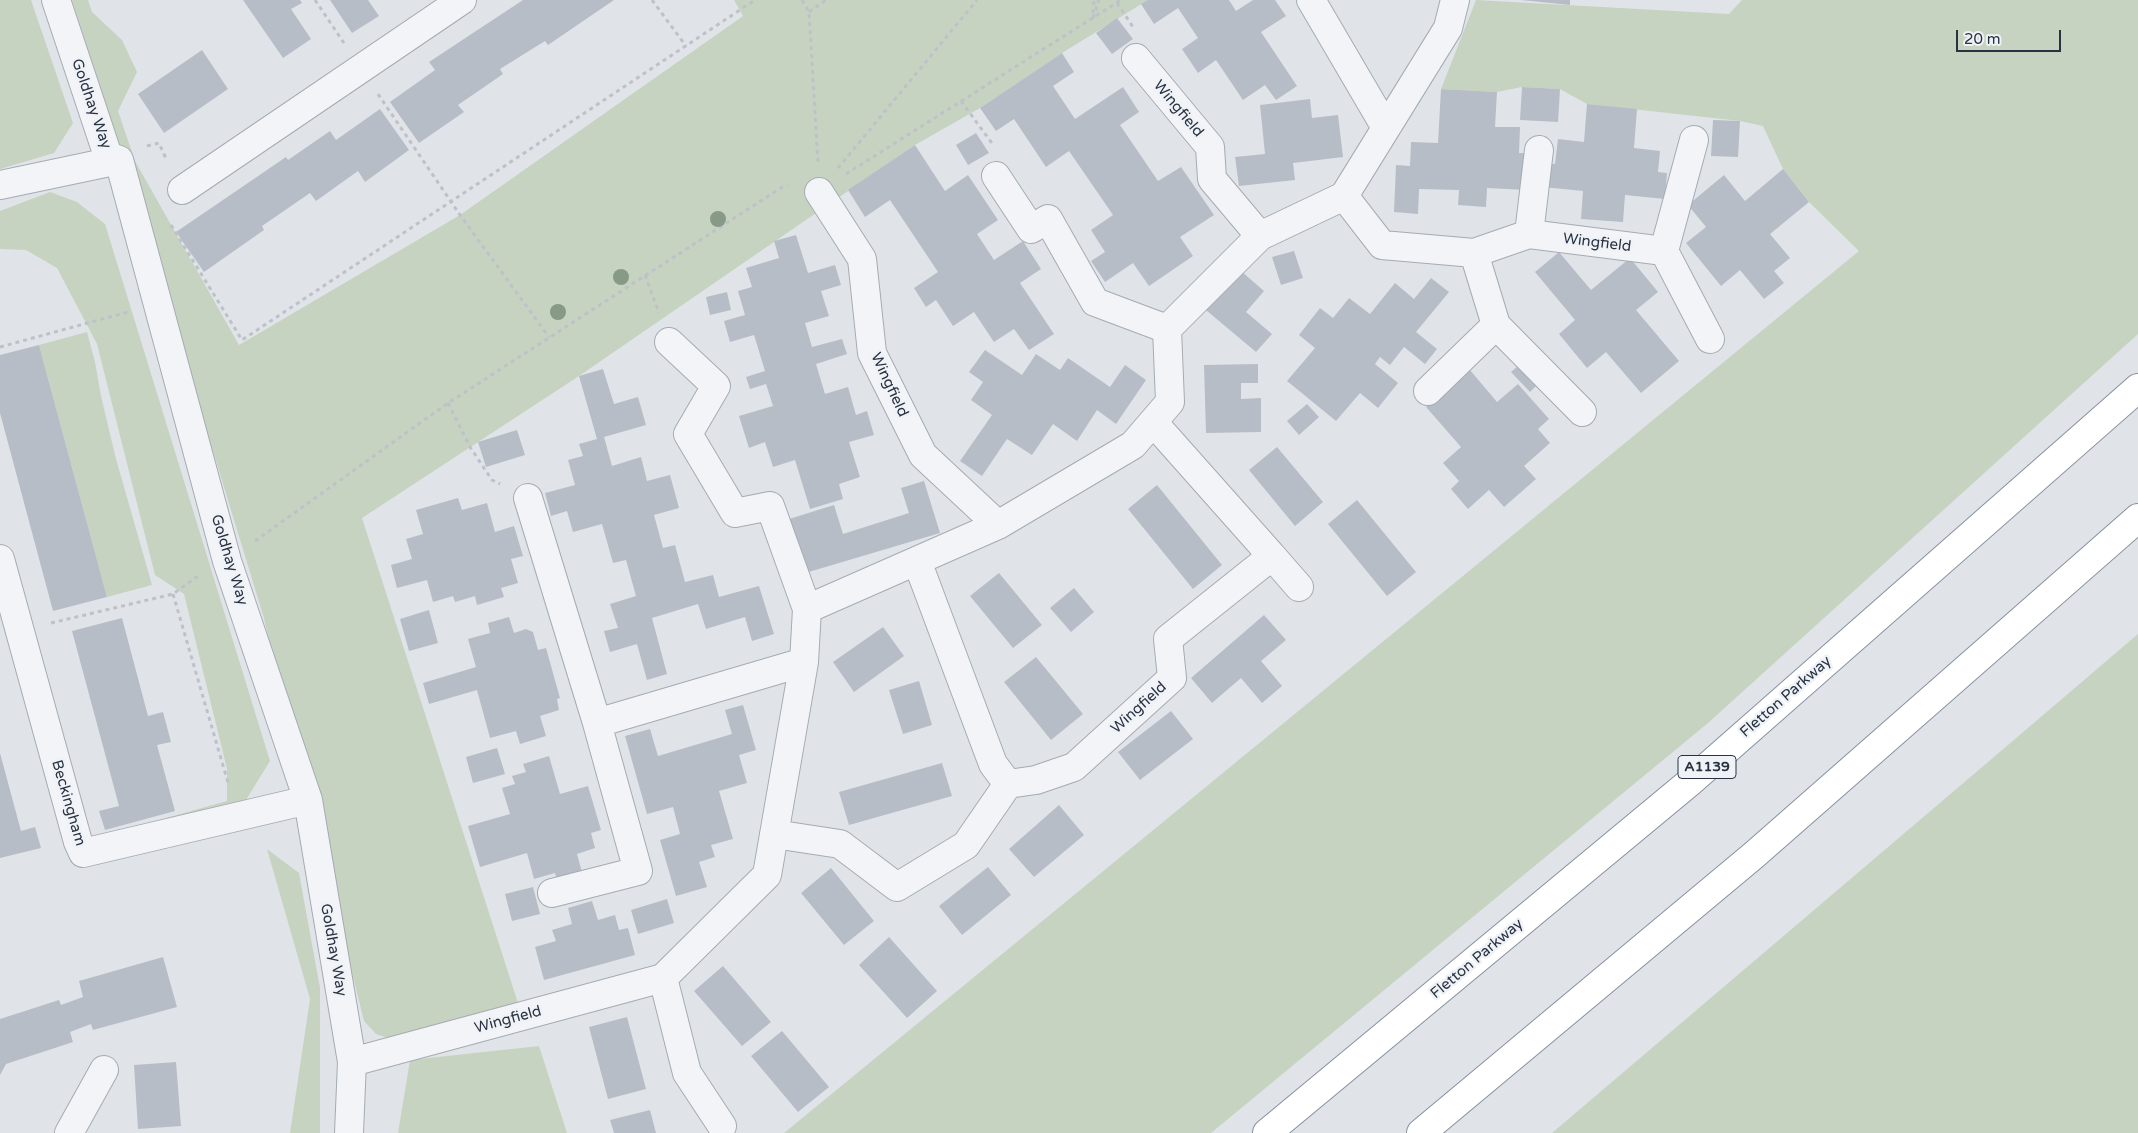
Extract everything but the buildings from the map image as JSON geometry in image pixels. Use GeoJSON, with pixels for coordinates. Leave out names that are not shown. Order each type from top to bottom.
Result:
{"type":"FeatureCollection","features":[{"type":"Feature","properties":{"kind":"highway","name":"Fletton Parkway"},"geometry":{"type":"LineString","coordinates":[[1267,1133],[1690,782],[2138,388]]}},
{"type":"Feature","properties":{"kind":"highway"},"geometry":{"type":"LineString","coordinates":[[1421,1133],[1754,854],[2138,518]]}},
{"type":"Feature","properties":{"kind":"street","name":"Goldhay Way"},"geometry":{"type":"LineString","coordinates":[[56,0],[113,158],[157,304],[227,561],[308,800],[352,1062],[349,1133]]}},
{"type":"Feature","properties":{"kind":"street"},"geometry":{"type":"LineString","coordinates":[[182,190],[462,0]]}},
{"type":"Feature","properties":{"kind":"street"},"geometry":{"type":"LineString","coordinates":[[1311,0],[1386,128]]}},
{"type":"Feature","properties":{"kind":"street"},"geometry":{"type":"LineString","coordinates":[[807,609],[998,525],[1134,445],[1170,402],[1167,329],[1260,236],[1344,196],[1448,28],[1455,0]]}},
{"type":"Feature","properties":{"kind":"street","name":"Wingfield"},"geometry":{"type":"LineString","coordinates":[[1136,58],[1210,147],[1212,179],[1260,236]]}},
{"type":"Feature","properties":{"kind":"street"},"geometry":{"type":"LineString","coordinates":[[1694,140],[1664,251],[1710,339]]}},
{"type":"Feature","properties":{"kind":"street"},"geometry":{"type":"LineString","coordinates":[[1529,234],[1539,150]]}},
{"type":"Feature","properties":{"kind":"street"},"geometry":{"type":"LineString","coordinates":[[0,185],[113,158]]}},
{"type":"Feature","properties":{"kind":"street"},"geometry":{"type":"LineString","coordinates":[[996,176],[1031,230],[1048,219],[1095,302],[1167,329]]}},
{"type":"Feature","properties":{"kind":"street","name":"Wingfield"},"geometry":{"type":"LineString","coordinates":[[819,192],[862,259],[872,354],[923,455],[998,525]]}},
{"type":"Feature","properties":{"kind":"street","name":"Wingfield"},"geometry":{"type":"LineString","coordinates":[[1344,196],[1382,245],[1474,253],[1529,234],[1664,251]]}},
{"type":"Feature","properties":{"kind":"street"},"geometry":{"type":"LineString","coordinates":[[1474,253],[1496,324],[1582,412]]}},
{"type":"Feature","properties":{"kind":"street"},"geometry":{"type":"LineString","coordinates":[[1428,391],[1496,324]]}},
{"type":"Feature","properties":{"kind":"street","name":"Wingfield"},"geometry":{"type":"LineString","coordinates":[[352,1062],[663,978],[767,875],[804,662],[807,609],[770,506],[735,512],[688,434],[716,386],[669,342]]}},
{"type":"Feature","properties":{"kind":"street"},"geometry":{"type":"LineString","coordinates":[[1153,422],[1299,587]]}},
{"type":"Feature","properties":{"kind":"street"},"geometry":{"type":"LineString","coordinates":[[528,498],[597,723],[638,871],[552,893]]}},
{"type":"Feature","properties":{"kind":"street","name":"Wingfield"},"geometry":{"type":"LineString","coordinates":[[1008,784],[1036,780],[1074,767],[1172,678],[1168,640],[1272,556]]}},
{"type":"Feature","properties":{"kind":"street","name":"Beckingham"},"geometry":{"type":"LineString","coordinates":[[0,559],[78,842],[83,853],[308,800]]}},
{"type":"Feature","properties":{"kind":"street"},"geometry":{"type":"LineString","coordinates":[[774,834],[840,844],[897,887],[966,845],[1008,784],[993,764],[917,561]]}},
{"type":"Feature","properties":{"kind":"street"},"geometry":{"type":"LineString","coordinates":[[597,723],[804,662]]}},
{"type":"Feature","properties":{"kind":"street"},"geometry":{"type":"LineString","coordinates":[[663,978],[687,1073],[722,1126]]}},
{"type":"Feature","properties":{"kind":"street"},"geometry":{"type":"LineString","coordinates":[[69,1133],[104,1070]]}},
{"type":"Feature","properties":{"kind":"path"},"geometry":{"type":"LineString","coordinates":[[315,0],[451,201],[549,337]]}},
{"type":"Feature","properties":{"kind":"path"},"geometry":{"type":"LineString","coordinates":[[652,0],[686,46]]}},
{"type":"Feature","properties":{"kind":"path"},"geometry":{"type":"LineString","coordinates":[[113,158],[159,143],[182,190],[169,220],[242,340],[754,0]]}},
{"type":"Feature","properties":{"kind":"path"},"geometry":{"type":"LineString","coordinates":[[802,0],[809,12],[816,108],[819,192]]}},
{"type":"Feature","properties":{"kind":"path"},"geometry":{"type":"LineString","coordinates":[[809,12],[826,0]]}},
{"type":"Feature","properties":{"kind":"path"},"geometry":{"type":"LineString","coordinates":[[819,192],[977,0]]}},
{"type":"Feature","properties":{"kind":"path"},"geometry":{"type":"LineString","coordinates":[[1093,18],[1094,0]]}},
{"type":"Feature","properties":{"kind":"path"},"geometry":{"type":"LineString","coordinates":[[1093,18],[1099,0]]}},
{"type":"Feature","properties":{"kind":"path"},"geometry":{"type":"LineString","coordinates":[[819,192],[1122,0]]}},
{"type":"Feature","properties":{"kind":"path"},"geometry":{"type":"LineString","coordinates":[[961,101],[994,147],[996,176]]}},
{"type":"Feature","properties":{"kind":"path"},"geometry":{"type":"LineString","coordinates":[[250,544],[448,403],[804,173],[819,192]]}},
{"type":"Feature","properties":{"kind":"path"},"geometry":{"type":"LineString","coordinates":[[645,275],[669,342]]}},
{"type":"Feature","properties":{"kind":"path"},"geometry":{"type":"LineString","coordinates":[[0,347],[157,304]]}},
{"type":"Feature","properties":{"kind":"path"},"geometry":{"type":"LineString","coordinates":[[448,403],[470,447],[492,480],[528,498]]}},
{"type":"Feature","properties":{"kind":"path"},"geometry":{"type":"LineString","coordinates":[[49,624],[173,594],[199,575]]}},
{"type":"Feature","properties":{"kind":"path"},"geometry":{"type":"LineString","coordinates":[[173,594],[232,795]]}},
{"type":"Feature","properties":{"kind":"green space"},"geometry":{"type":"Polygon","coordinates":[[[0,0],[31,0],[73,123],[54,153],[0,169],[0,0]]]}},
{"type":"Feature","properties":{"kind":"green space"},"geometry":{"type":"Polygon","coordinates":[[[72,0],[88,0],[92,12],[122,40],[137,72],[118,111],[135,161],[239,345],[460,215],[743,16],[734,0],[1148,0],[1062,53],[980,108],[915,145],[579,376],[362,518],[518,1003],[388,1038],[376,1034],[364,1021],[263,615],[124,159],[72,0]]]}},
{"type":"Feature","properties":{"kind":"green space"},"geometry":{"type":"Polygon","coordinates":[[[1476,0],[1729,14],[1742,0],[2138,0],[2138,334],[1708,723],[1211,1133],[784,1133],[1859,251],[1809,202],[1783,169],[1763,126],[1740,121],[1587,104],[1560,89],[1522,87],[1497,92],[1441,89],[1476,0]]]}},
{"type":"Feature","properties":{"kind":"green space"},"geometry":{"type":"Polygon","coordinates":[[[50,192],[77,202],[105,224],[270,761],[238,813],[181,831],[166,818],[227,801],[227,769],[184,594],[155,575],[97,344],[57,268],[26,250],[0,249],[0,211],[50,192]]]}},
{"type":"Feature","properties":{"kind":"green space"},"geometry":{"type":"Polygon","coordinates":[[[87,332],[116,459],[152,585],[107,597],[39,345],[87,332]]]}},
{"type":"Feature","properties":{"kind":"green space"},"geometry":{"type":"Polygon","coordinates":[[[2138,634],[2138,1133],[1552,1133],[2015,739],[2138,634]]]}},
{"type":"Feature","properties":{"kind":"green space"},"geometry":{"type":"Polygon","coordinates":[[[267,849],[299,873],[320,988],[320,1133],[290,1133],[310,999],[267,849]]]}},
{"type":"Feature","properties":{"kind":"green space"},"geometry":{"type":"Polygon","coordinates":[[[539,1046],[567,1133],[398,1133],[410,1060],[539,1046]]]}}]}
